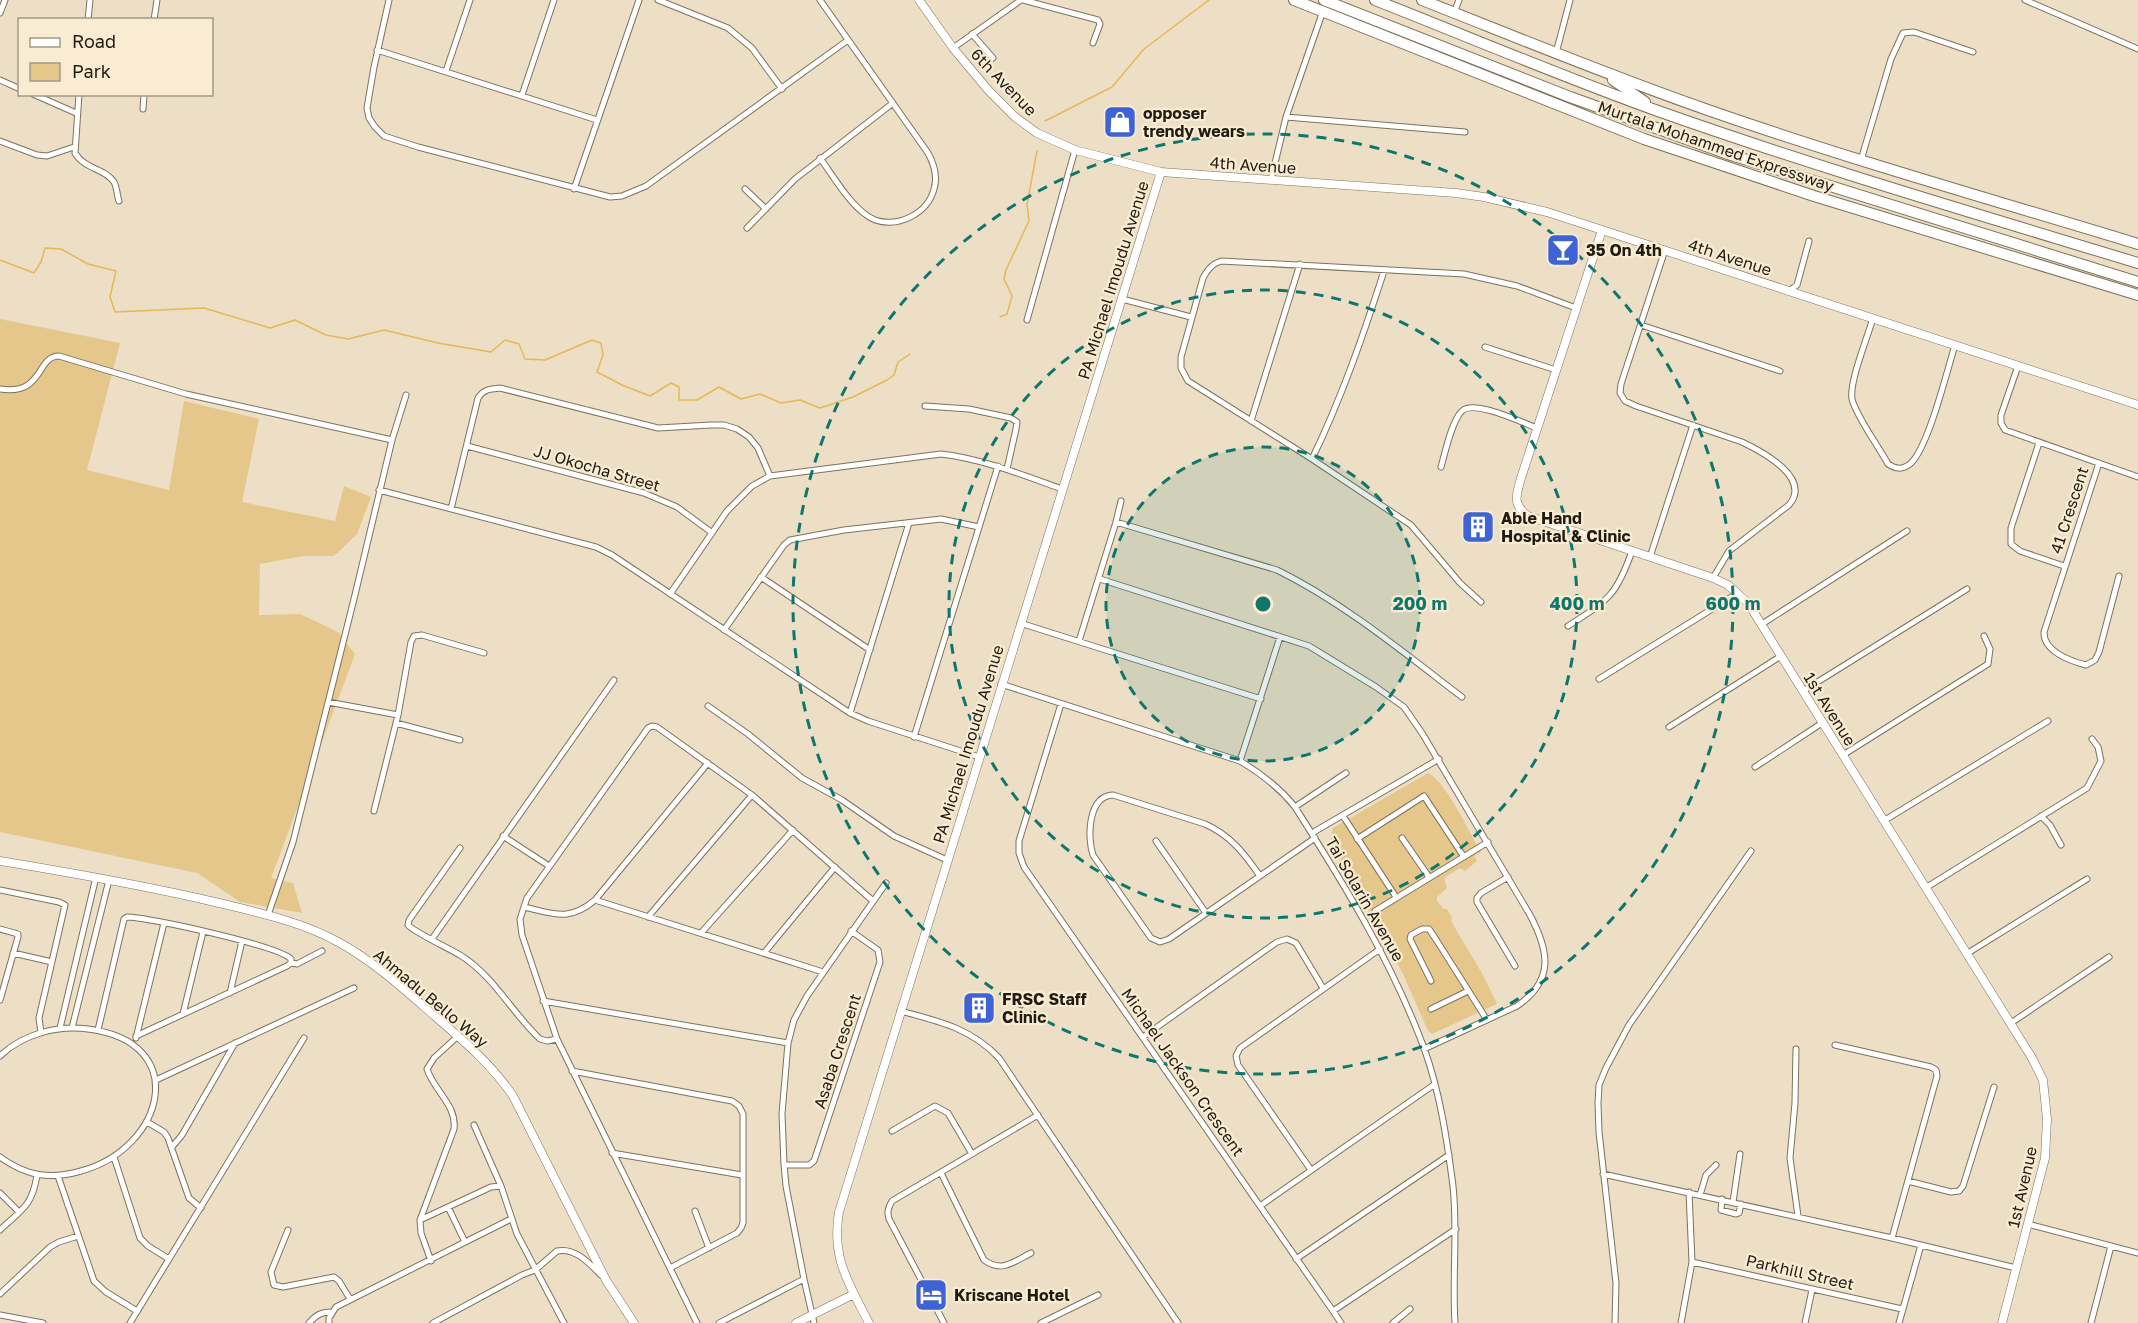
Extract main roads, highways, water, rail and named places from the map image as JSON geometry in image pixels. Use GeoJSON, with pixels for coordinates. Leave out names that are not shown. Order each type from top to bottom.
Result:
{"type":"FeatureCollection","features":[{"type":"Feature","properties":{"kind":"highway","name":"Murtala Mohammed Expressway"},"geometry":{"type":"LineString","coordinates":[[1294,0],[1323,6],[1731,156],[2138,282]]}},
{"type":"Feature","properties":{"kind":"highway","name":"Murtala Mohammed Expressway"},"geometry":{"type":"LineString","coordinates":[[1375,0],[1658,111],[1829,169],[2138,263]]}},
{"type":"Feature","properties":{"kind":"highway","name":"Murtala Mohammed Expressway"},"geometry":{"type":"LineString","coordinates":[[1422,0],[1707,110],[1861,160],[2138,244]]}},
{"type":"Feature","properties":{"kind":"highway","name":"Murtala Mohammed Expressway"},"geometry":{"type":"LineString","coordinates":[[1323,6],[1407,46],[1577,114],[1707,161],[2138,295]]}},
{"type":"Feature","properties":{"kind":"highway"},"geometry":{"type":"LineString","coordinates":[[1407,46],[1480,63]]}},
{"type":"Feature","properties":{"kind":"highway"},"geometry":{"type":"LineString","coordinates":[[1600,70],[1658,111]]}},
{"type":"Feature","properties":{"kind":"waterway"},"geometry":{"type":"LineString","coordinates":[[1045,121],[1112,87],[1144,49],[1209,0]]}},
{"type":"Feature","properties":{"kind":"waterway"},"geometry":{"type":"LineString","coordinates":[[1000,317],[1007,314],[1012,296],[1004,279],[1006,270],[1029,221],[1027,204],[1037,151]]}},
{"type":"Feature","properties":{"kind":"waterway"},"geometry":{"type":"LineString","coordinates":[[0,260],[34,273],[41,262],[45,248],[61,249],[88,264],[116,271],[110,297],[115,312],[204,308],[270,328],[295,320],[326,335],[348,339],[384,330],[438,343],[491,352],[505,340],[519,344],[525,359],[545,360],[592,340],[601,343],[603,355],[597,372],[650,396],[671,383],[679,387],[679,400],[697,400],[719,387],[741,399],[760,394],[781,403],[800,400],[820,408],[853,397],[887,380],[894,375],[898,362],[910,354]]}},
{"type":"Feature","properties":{"kind":"place","name":"opposer trendy wears"},"geometry":{"type":"Point","coordinates":[1120,122]}},
{"type":"Feature","properties":{"kind":"place","name":"35 On 4th"},"geometry":{"type":"Point","coordinates":[1563,250]}},
{"type":"Feature","properties":{"kind":"place","name":"Able Hand Hospital & Clinic"},"geometry":{"type":"Point","coordinates":[1478,527]}},
{"type":"Feature","properties":{"kind":"place","name":"FRSC Staff Clinic"},"geometry":{"type":"Point","coordinates":[979,1008]}},
{"type":"Feature","properties":{"kind":"place","name":"Kriscane Hotel"},"geometry":{"type":"Point","coordinates":[931,1295]}}]}
